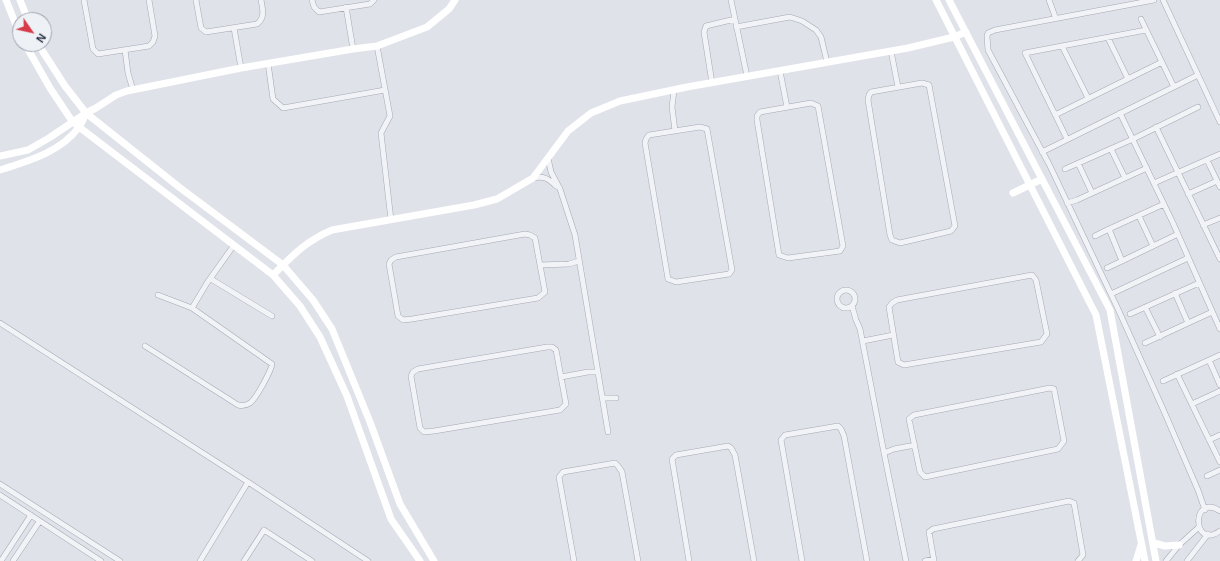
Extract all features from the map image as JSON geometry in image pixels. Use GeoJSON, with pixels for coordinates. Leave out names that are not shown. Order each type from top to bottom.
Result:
{"type":"FeatureCollection","features":[{"type":"Feature","properties":{"kind":"street"},"geometry":{"type":"LineString","coordinates":[[6,0],[12,15]]}},
{"type":"Feature","properties":{"kind":"street"},"geometry":{"type":"LineString","coordinates":[[20,0],[25,12]]}},
{"type":"Feature","properties":{"kind":"street"},"geometry":{"type":"LineString","coordinates":[[84,0],[93,49],[98,54],[149,46],[153,42],[155,36],[149,0]]}},
{"type":"Feature","properties":{"kind":"street"},"geometry":{"type":"LineString","coordinates":[[196,0],[201,28],[206,32],[257,24],[261,21],[263,14],[261,0]]}},
{"type":"Feature","properties":{"kind":"street"},"geometry":{"type":"LineString","coordinates":[[312,0],[314,7],[318,12],[370,4],[374,0]]}},
{"type":"Feature","properties":{"kind":"street"},"geometry":{"type":"LineString","coordinates":[[0,156],[28,150],[49,138],[72,121],[116,95],[133,90],[241,68],[377,46],[427,27],[449,9],[455,0]]}},
{"type":"Feature","properties":{"kind":"street"},"geometry":{"type":"LineString","coordinates":[[731,0],[747,76]]}},
{"type":"Feature","properties":{"kind":"street"},"geometry":{"type":"LineString","coordinates":[[936,0],[1096,315],[1144,561]]}},
{"type":"Feature","properties":{"kind":"street"},"geometry":{"type":"LineString","coordinates":[[949,0],[1110,310],[1154,543],[1156,561]]}},
{"type":"Feature","properties":{"kind":"street"},"geometry":{"type":"LineString","coordinates":[[1049,0],[1056,19]]}},
{"type":"Feature","properties":{"kind":"street"},"geometry":{"type":"LineString","coordinates":[[1154,0],[995,30],[988,33],[988,50],[1042,152],[1111,294],[1163,409],[1198,490],[1205,510]]}},
{"type":"Feature","properties":{"kind":"street"},"geometry":{"type":"LineString","coordinates":[[1163,0],[1220,122]]}},
{"type":"Feature","properties":{"kind":"street"},"geometry":{"type":"LineString","coordinates":[[346,7],[353,49]]}},
{"type":"Feature","properties":{"kind":"street"},"geometry":{"type":"LineString","coordinates":[[736,26],[790,17],[802,21],[816,30],[821,37],[827,62]]}},
{"type":"Feature","properties":{"kind":"street"},"geometry":{"type":"LineString","coordinates":[[712,83],[704,32],[706,26],[735,19]]}},
{"type":"Feature","properties":{"kind":"street"},"geometry":{"type":"LineString","coordinates":[[1141,19],[1174,87]]}},
{"type":"Feature","properties":{"kind":"street"},"geometry":{"type":"LineString","coordinates":[[234,28],[241,68]]}},
{"type":"Feature","properties":{"kind":"street"},"geometry":{"type":"LineString","coordinates":[[1067,139],[1025,54],[1146,30]]}},
{"type":"Feature","properties":{"kind":"street"},"geometry":{"type":"LineString","coordinates":[[533,178],[568,131],[591,113],[620,101],[747,76],[891,51],[954,37],[966,32]]}},
{"type":"Feature","properties":{"kind":"street"},"geometry":{"type":"LineString","coordinates":[[1108,38],[1128,79]]}},
{"type":"Feature","properties":{"kind":"street"},"geometry":{"type":"LineString","coordinates":[[377,46],[390,116],[381,133],[391,220]]}},
{"type":"Feature","properties":{"kind":"street"},"geometry":{"type":"LineString","coordinates":[[1062,46],[1088,98]]}},
{"type":"Feature","properties":{"kind":"street"},"geometry":{"type":"LineString","coordinates":[[125,50],[128,73],[133,90]]}},
{"type":"Feature","properties":{"kind":"street"},"geometry":{"type":"LineString","coordinates":[[891,51],[898,87]]}},
{"type":"Feature","properties":{"kind":"street"},"geometry":{"type":"LineString","coordinates":[[29,52],[72,121],[273,275],[300,306],[320,337],[347,396],[391,519],[420,561]]}},
{"type":"Feature","properties":{"kind":"street"},"geometry":{"type":"LineString","coordinates":[[43,52],[65,86],[86,113],[179,187],[283,265],[313,300],[332,329],[370,422],[400,504],[434,561]]}},
{"type":"Feature","properties":{"kind":"street"},"geometry":{"type":"LineString","coordinates":[[1055,115],[1162,62]]}},
{"type":"Feature","properties":{"kind":"street"},"geometry":{"type":"LineString","coordinates":[[268,63],[274,99],[283,108],[385,90]]}},
{"type":"Feature","properties":{"kind":"street"},"geometry":{"type":"LineString","coordinates":[[780,71],[787,107]]}},
{"type":"Feature","properties":{"kind":"street"},"geometry":{"type":"LineString","coordinates":[[1042,152],[1198,75]]}},
{"type":"Feature","properties":{"kind":"street"},"geometry":{"type":"LineString","coordinates":[[922,83],[930,85],[955,222],[955,226],[952,231],[900,243],[892,240],[890,235],[868,100],[871,92],[898,87],[922,83]]}},
{"type":"Feature","properties":{"kind":"street"},"geometry":{"type":"LineString","coordinates":[[674,91],[672,107],[676,131]]}},
{"type":"Feature","properties":{"kind":"street"},"geometry":{"type":"LineString","coordinates":[[811,103],[818,106],[843,242],[843,246],[840,251],[788,258],[779,255],[757,116],[760,112],[787,107],[811,103]]}},
{"type":"Feature","properties":{"kind":"street"},"geometry":{"type":"LineString","coordinates":[[1214,108],[1220,105]]}},
{"type":"Feature","properties":{"kind":"street"},"geometry":{"type":"LineString","coordinates":[[1065,169],[1133,139],[1198,107]]}},
{"type":"Feature","properties":{"kind":"street"},"geometry":{"type":"LineString","coordinates":[[0,170],[31,161],[50,151],[65,141],[79,127],[86,113]]}},
{"type":"Feature","properties":{"kind":"street"},"geometry":{"type":"LineString","coordinates":[[1120,113],[1146,165],[1220,328]]}},
{"type":"Feature","properties":{"kind":"street"},"geometry":{"type":"LineString","coordinates":[[700,126],[707,129],[732,265],[732,270],[729,274],[676,282],[668,279],[646,139],[649,135],[676,131],[700,126]]}},
{"type":"Feature","properties":{"kind":"street"},"geometry":{"type":"LineString","coordinates":[[1156,127],[1220,259]]}},
{"type":"Feature","properties":{"kind":"street"},"geometry":{"type":"LineString","coordinates":[[1111,148],[1125,178]]}},
{"type":"Feature","properties":{"kind":"street"},"geometry":{"type":"LineString","coordinates":[[1154,183],[1220,154]]}},
{"type":"Feature","properties":{"kind":"street"},"geometry":{"type":"LineString","coordinates":[[548,158],[551,172],[560,189],[575,235],[608,432]]}},
{"type":"Feature","properties":{"kind":"street"},"geometry":{"type":"LineString","coordinates":[[1207,160],[1220,187]]}},
{"type":"Feature","properties":{"kind":"street"},"geometry":{"type":"LineString","coordinates":[[1078,163],[1092,193]]}},
{"type":"Feature","properties":{"kind":"street"},"geometry":{"type":"LineString","coordinates":[[1067,203],[1138,172],[1146,165]]}},
{"type":"Feature","properties":{"kind":"street"},"geometry":{"type":"LineString","coordinates":[[273,275],[300,248],[313,239],[332,230],[474,205],[497,199],[533,178],[542,176],[548,178],[560,189]]}},
{"type":"Feature","properties":{"kind":"street"},"geometry":{"type":"LineString","coordinates":[[1013,193],[1042,179]]}},
{"type":"Feature","properties":{"kind":"street"},"geometry":{"type":"LineString","coordinates":[[1188,194],[1217,181]]}},
{"type":"Feature","properties":{"kind":"street"},"geometry":{"type":"LineString","coordinates":[[1094,236],[1164,204]]}},
{"type":"Feature","properties":{"kind":"street"},"geometry":{"type":"LineString","coordinates":[[1139,216],[1153,246]]}},
{"type":"Feature","properties":{"kind":"street"},"geometry":{"type":"LineString","coordinates":[[1203,225],[1220,218]]}},
{"type":"Feature","properties":{"kind":"street"},"geometry":{"type":"LineString","coordinates":[[1109,229],[1122,260]]}},
{"type":"Feature","properties":{"kind":"street"},"geometry":{"type":"LineString","coordinates":[[525,234],[535,238],[540,265],[545,292],[538,298],[403,320],[398,316],[389,264],[391,260],[396,257],[525,234]]}},
{"type":"Feature","properties":{"kind":"street"},"geometry":{"type":"LineString","coordinates":[[1107,268],[1178,234]]}},
{"type":"Feature","properties":{"kind":"street"},"geometry":{"type":"LineString","coordinates":[[192,308],[234,245]]}},
{"type":"Feature","properties":{"kind":"street"},"geometry":{"type":"LineString","coordinates":[[1111,294],[1188,258]]}},
{"type":"Feature","properties":{"kind":"street"},"geometry":{"type":"LineString","coordinates":[[540,265],[570,264],[579,261]]}},
{"type":"Feature","properties":{"kind":"street"},"geometry":{"type":"LineString","coordinates":[[1032,275],[1036,280],[1047,334],[1041,342],[904,365],[898,362],[893,335],[889,307],[897,300],[1032,275]]}},
{"type":"Feature","properties":{"kind":"street"},"geometry":{"type":"LineString","coordinates":[[211,279],[272,316]]}},
{"type":"Feature","properties":{"kind":"street"},"geometry":{"type":"LineString","coordinates":[[1130,314],[1200,283]]}},
{"type":"Feature","properties":{"kind":"street"},"geometry":{"type":"LineString","coordinates":[[1175,294],[1188,323]]}},
{"type":"Feature","properties":{"kind":"street"},"geometry":{"type":"LineString","coordinates":[[145,346],[238,405],[243,406],[251,402],[271,370],[272,364],[192,308],[158,295]]}},
{"type":"Feature","properties":{"kind":"street"},"geometry":{"type":"LineString","coordinates":[[852,306],[863,341],[906,561]]}},
{"type":"Feature","properties":{"kind":"street"},"geometry":{"type":"LineString","coordinates":[[1145,307],[1160,336]]}},
{"type":"Feature","properties":{"kind":"street"},"geometry":{"type":"LineString","coordinates":[[1145,344],[1212,312]]}},
{"type":"Feature","properties":{"kind":"street"},"geometry":{"type":"LineString","coordinates":[[0,323],[368,561]]}},
{"type":"Feature","properties":{"kind":"street"},"geometry":{"type":"LineString","coordinates":[[863,341],[893,335]]}},
{"type":"Feature","properties":{"kind":"street"},"geometry":{"type":"LineString","coordinates":[[552,347],[556,350],[561,377],[566,404],[560,410],[424,432],[420,428],[411,376],[413,372],[418,369],[552,347]]}},
{"type":"Feature","properties":{"kind":"street"},"geometry":{"type":"LineString","coordinates":[[1163,381],[1220,355]]}},
{"type":"Feature","properties":{"kind":"street"},"geometry":{"type":"LineString","coordinates":[[1209,360],[1220,385]]}},
{"type":"Feature","properties":{"kind":"street"},"geometry":{"type":"LineString","coordinates":[[561,377],[588,372],[598,372]]}},
{"type":"Feature","properties":{"kind":"street"},"geometry":{"type":"LineString","coordinates":[[1177,374],[1220,462]]}},
{"type":"Feature","properties":{"kind":"street"},"geometry":{"type":"LineString","coordinates":[[1050,388],[1054,389],[1064,441],[1058,449],[925,476],[920,472],[915,445],[909,419],[914,415],[1050,388]]}},
{"type":"Feature","properties":{"kind":"street"},"geometry":{"type":"LineString","coordinates":[[1192,404],[1220,391]]}},
{"type":"Feature","properties":{"kind":"street"},"geometry":{"type":"LineString","coordinates":[[602,398],[616,398]]}},
{"type":"Feature","properties":{"kind":"street"},"geometry":{"type":"LineString","coordinates":[[802,561],[781,440],[785,435],[838,426],[844,436],[867,561]]}},
{"type":"Feature","properties":{"kind":"street"},"geometry":{"type":"LineString","coordinates":[[1209,440],[1220,435]]}},
{"type":"Feature","properties":{"kind":"street"},"geometry":{"type":"LineString","coordinates":[[884,453],[894,449],[915,445]]}},
{"type":"Feature","properties":{"kind":"street"},"geometry":{"type":"LineString","coordinates":[[689,561],[672,459],[676,455],[728,446],[735,455],[754,561]]}},
{"type":"Feature","properties":{"kind":"street"},"geometry":{"type":"LineString","coordinates":[[574,561],[559,477],[560,474],[563,472],[615,463],[622,472],[638,561]]}},
{"type":"Feature","properties":{"kind":"street"},"geometry":{"type":"LineString","coordinates":[[1208,476],[1220,470]]}},
{"type":"Feature","properties":{"kind":"street"},"geometry":{"type":"LineString","coordinates":[[200,561],[248,482]]}},
{"type":"Feature","properties":{"kind":"street"},"geometry":{"type":"LineString","coordinates":[[0,484],[120,561]]}},
{"type":"Feature","properties":{"kind":"street"},"geometry":{"type":"LineString","coordinates":[[0,495],[31,515],[39,522],[102,561]]}},
{"type":"Feature","properties":{"kind":"street"},"geometry":{"type":"LineString","coordinates":[[925,561],[934,560],[929,532],[933,528],[1069,501],[1074,502],[1083,554],[1078,561]]}},
{"type":"Feature","properties":{"kind":"street"},"geometry":{"type":"LineString","coordinates":[[1220,511],[1212,508],[1205,510],[1198,519],[1199,527],[1203,532],[1208,534],[1220,532]]}},
{"type":"Feature","properties":{"kind":"street"},"geometry":{"type":"LineString","coordinates":[[1,559],[31,515]]}},
{"type":"Feature","properties":{"kind":"street"},"geometry":{"type":"LineString","coordinates":[[13,561],[39,522]]}},
{"type":"Feature","properties":{"kind":"street"},"geometry":{"type":"LineString","coordinates":[[1166,561],[1179,545],[1199,527]]}},
{"type":"Feature","properties":{"kind":"street"},"geometry":{"type":"LineString","coordinates":[[247,560],[264,530],[312,561]]}},
{"type":"Feature","properties":{"kind":"street"},"geometry":{"type":"LineString","coordinates":[[1187,561],[1208,534]]}},
{"type":"Feature","properties":{"kind":"street"},"geometry":{"type":"LineString","coordinates":[[1154,543],[1165,546],[1179,545]]}},
{"type":"Feature","properties":{"kind":"street"},"geometry":{"type":"LineString","coordinates":[[1136,561],[1141,545]]}}]}
